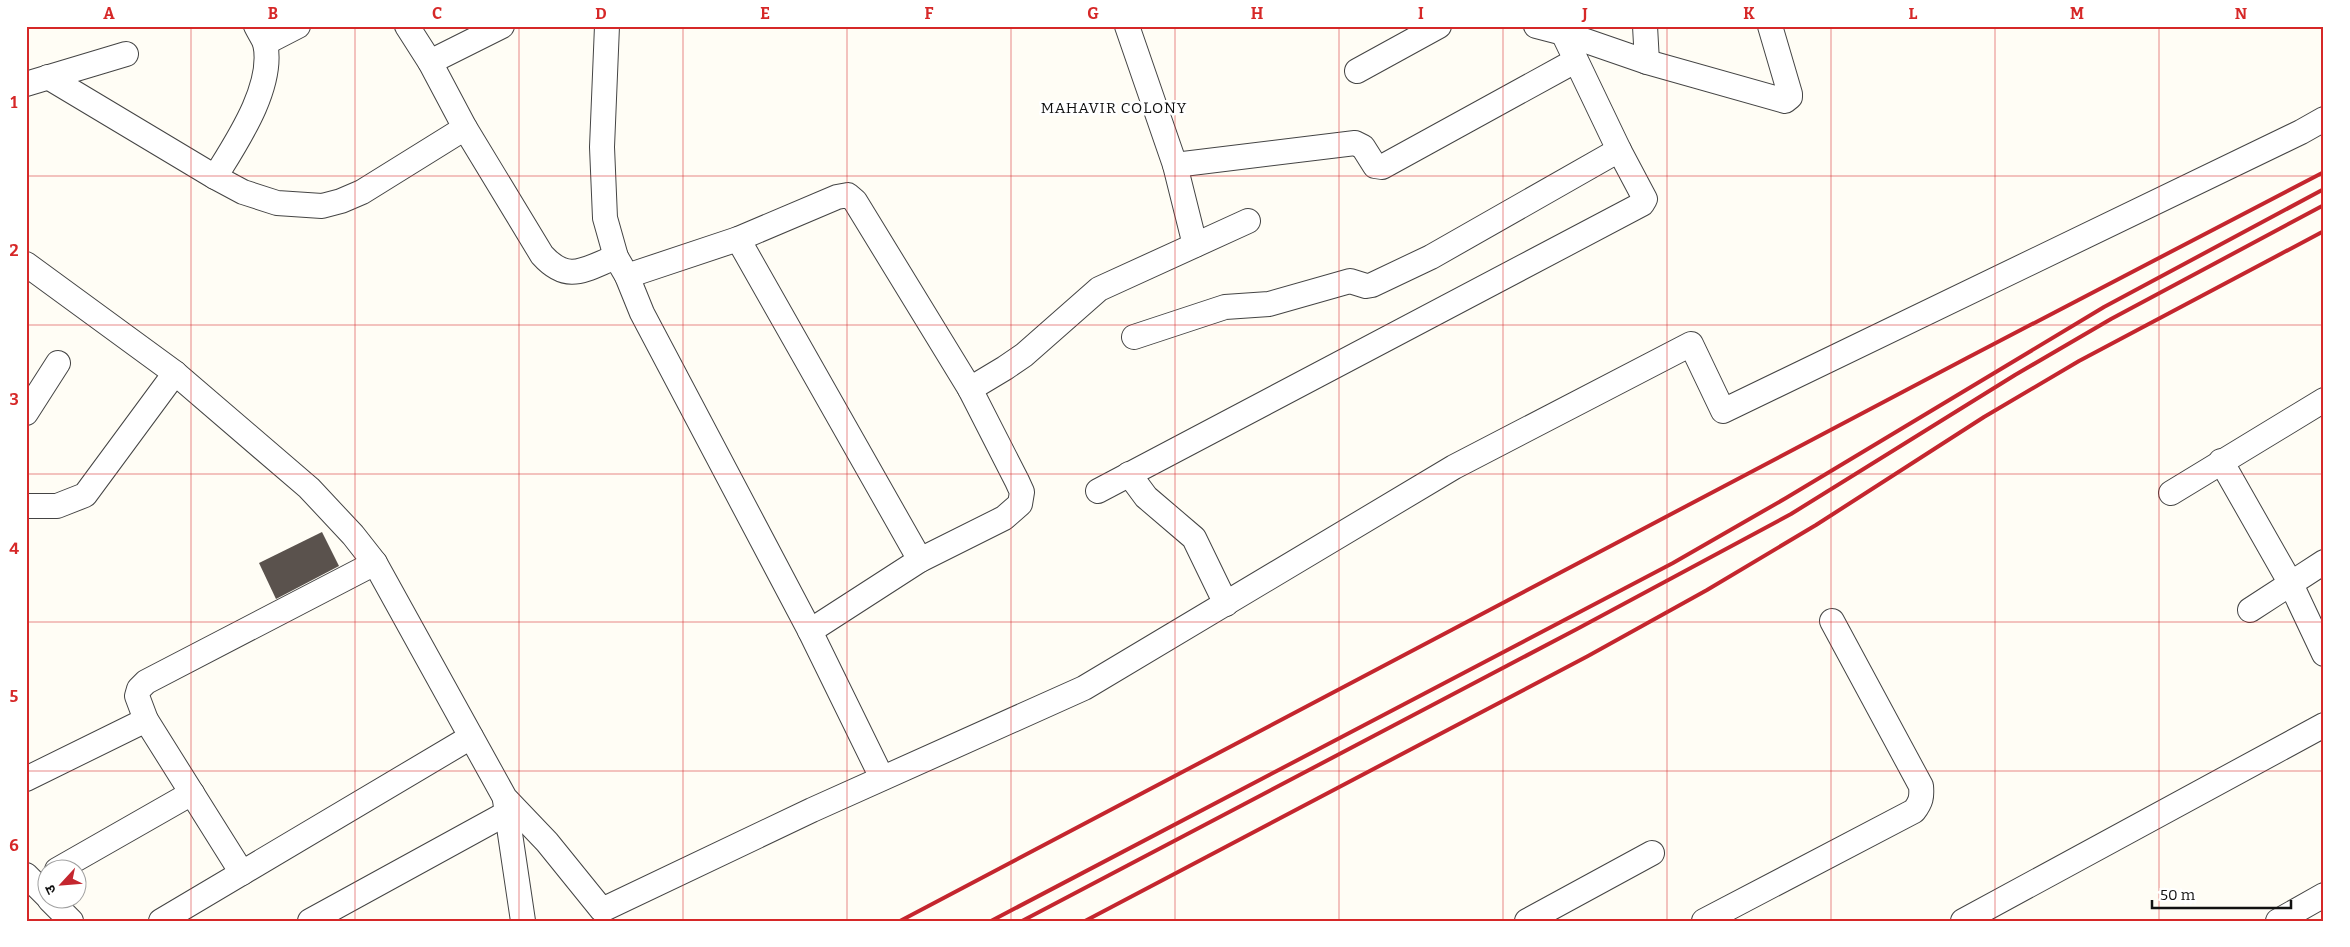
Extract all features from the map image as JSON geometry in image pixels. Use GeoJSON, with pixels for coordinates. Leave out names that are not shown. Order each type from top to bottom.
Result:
{"type":"FeatureCollection","features":[{"type":"Feature","properties":{"kind":"street"},"geometry":{"type":"LineString","coordinates":[[215,177],[254,108],[264,77],[266,60],[261,34],[298,26]]}},
{"type":"Feature","properties":{"kind":"street"},"geometry":{"type":"LineString","coordinates":[[407,26],[430,62],[465,128],[542,255],[552,267],[562,272],[621,266],[738,239],[837,197],[848,195],[851,197],[970,389],[1022,492],[1020,504],[1004,518],[920,560],[810,631]]}},
{"type":"Feature","properties":{"kind":"street"},"geometry":{"type":"LineString","coordinates":[[430,62],[502,26]]}},
{"type":"Feature","properties":{"kind":"street"},"geometry":{"type":"LineString","coordinates":[[607,26],[602,148],[605,218],[621,266],[642,313],[810,631],[882,778]]}},
{"type":"Feature","properties":{"kind":"street"},"geometry":{"type":"LineString","coordinates":[[1127,26],[1175,165],[1195,245]]}},
{"type":"Feature","properties":{"kind":"street"},"geometry":{"type":"LineString","coordinates":[[1356,71],[1439,26]]}},
{"type":"Feature","properties":{"kind":"street"},"geometry":{"type":"LineString","coordinates":[[1536,26],[1563,33],[1647,62],[1785,101],[1790,97],[1790,94],[1770,26]]}},
{"type":"Feature","properties":{"kind":"street"},"geometry":{"type":"LineString","coordinates":[[1645,26],[1647,62]]}},
{"type":"Feature","properties":{"kind":"street"},"geometry":{"type":"LineString","coordinates":[[1098,491],[1642,204],[1645,199],[1643,191],[1619,150],[1563,33]]}},
{"type":"Feature","properties":{"kind":"street"},"geometry":{"type":"LineString","coordinates":[[37,80],[126,54]]}},
{"type":"Feature","properties":{"kind":"street"},"geometry":{"type":"LineString","coordinates":[[1175,165],[1355,143],[1363,147],[1375,166],[1382,167],[1575,60]]}},
{"type":"Feature","properties":{"kind":"street"},"geometry":{"type":"LineString","coordinates":[[37,80],[243,192],[277,203],[322,206],[341,201],[362,192],[465,128]]}},
{"type":"Feature","properties":{"kind":"street"},"geometry":{"type":"LineString","coordinates":[[506,806],[547,842],[602,910],[882,778],[1084,688],[1454,467],[1691,344],[1723,411],[2090,236],[2302,132],[2324,119]]}},
{"type":"Feature","properties":{"kind":"street"},"geometry":{"type":"LineString","coordinates":[[1134,337],[1225,307],[1269,304],[1350,281],[1366,286],[1372,285],[1431,257],[1619,150]]}},
{"type":"Feature","properties":{"kind":"street"},"geometry":{"type":"LineString","coordinates":[[970,389],[1024,355],[1098,289],[1248,221]]}},
{"type":"Feature","properties":{"kind":"street"},"geometry":{"type":"LineString","coordinates":[[738,239],[920,560]]}},
{"type":"Feature","properties":{"kind":"street"},"geometry":{"type":"LineString","coordinates":[[26,264],[174,373],[309,488],[353,535],[375,563],[471,737],[506,806],[523,921]]}},
{"type":"Feature","properties":{"kind":"street"},"geometry":{"type":"LineString","coordinates":[[26,413],[58,363]]}},
{"type":"Feature","properties":{"kind":"street"},"geometry":{"type":"LineString","coordinates":[[26,506],[57,506],[85,495],[174,373]]}},
{"type":"Feature","properties":{"kind":"street"},"geometry":{"type":"LineString","coordinates":[[2171,493],[2324,400]]}},
{"type":"Feature","properties":{"kind":"street"},"geometry":{"type":"LineString","coordinates":[[2221,461],[2291,584],[2324,654]]}},
{"type":"Feature","properties":{"kind":"street"},"geometry":{"type":"LineString","coordinates":[[1129,474],[1146,497],[1194,538],[1226,604]]}},
{"type":"Feature","properties":{"kind":"street"},"geometry":{"type":"LineString","coordinates":[[2250,610],[2324,562]]}},
{"type":"Feature","properties":{"kind":"street"},"geometry":{"type":"LineString","coordinates":[[242,873],[146,720],[137,696],[139,689],[146,682],[375,563]]}},
{"type":"Feature","properties":{"kind":"street"},"geometry":{"type":"LineString","coordinates":[[1704,921],[1914,811],[1920,804],[1922,796],[1921,786],[1832,622]]}},
{"type":"Feature","properties":{"kind":"street"},"geometry":{"type":"LineString","coordinates":[[26,779],[146,720]]}},
{"type":"Feature","properties":{"kind":"street"},"geometry":{"type":"LineString","coordinates":[[1963,921],[2324,725]]}},
{"type":"Feature","properties":{"kind":"street"},"geometry":{"type":"LineString","coordinates":[[161,921],[471,737]]}},
{"type":"Feature","properties":{"kind":"street"},"geometry":{"type":"LineString","coordinates":[[75,860],[192,793]]}},
{"type":"Feature","properties":{"kind":"street"},"geometry":{"type":"LineString","coordinates":[[310,921],[506,806]]}},
{"type":"Feature","properties":{"kind":"street"},"geometry":{"type":"LineString","coordinates":[[1527,921],[1652,853]]}},
{"type":"Feature","properties":{"kind":"street"},"geometry":{"type":"LineString","coordinates":[[2278,921],[2324,895]]}},
{"type":"Feature","properties":{"kind":"street"},"geometry":{"type":"LineString","coordinates":[[61,910],[71,921]]}},
{"type":"Feature","properties":{"kind":"building"},"geometry":{"type":"Polygon","coordinates":[[[322,532],[339,566],[276,599],[259,563],[322,532]]]}},
{"type":"Feature","properties":{"kind":"railway"},"geometry":{"type":"LineString","coordinates":[[900,921],[1967,358],[2324,172]]}},
{"type":"Feature","properties":{"kind":"railway"},"geometry":{"type":"LineString","coordinates":[[991,921],[1673,563],[1786,498],[2104,307],[2324,189]]}},
{"type":"Feature","properties":{"kind":"railway"},"geometry":{"type":"LineString","coordinates":[[1022,921],[1577,629],[1791,514],[2015,375],[2111,319],[2324,205]]}},
{"type":"Feature","properties":{"kind":"railway"},"geometry":{"type":"LineString","coordinates":[[1085,921],[1588,656],[1707,590],[1816,525],[1984,417],[2079,361],[2324,231]]}},
{"type":"Feature","properties":{"kind":"district","name":"MAHAVIR COLONY"},"geometry":{"type":"Point","coordinates":[1114,108]}}]}
